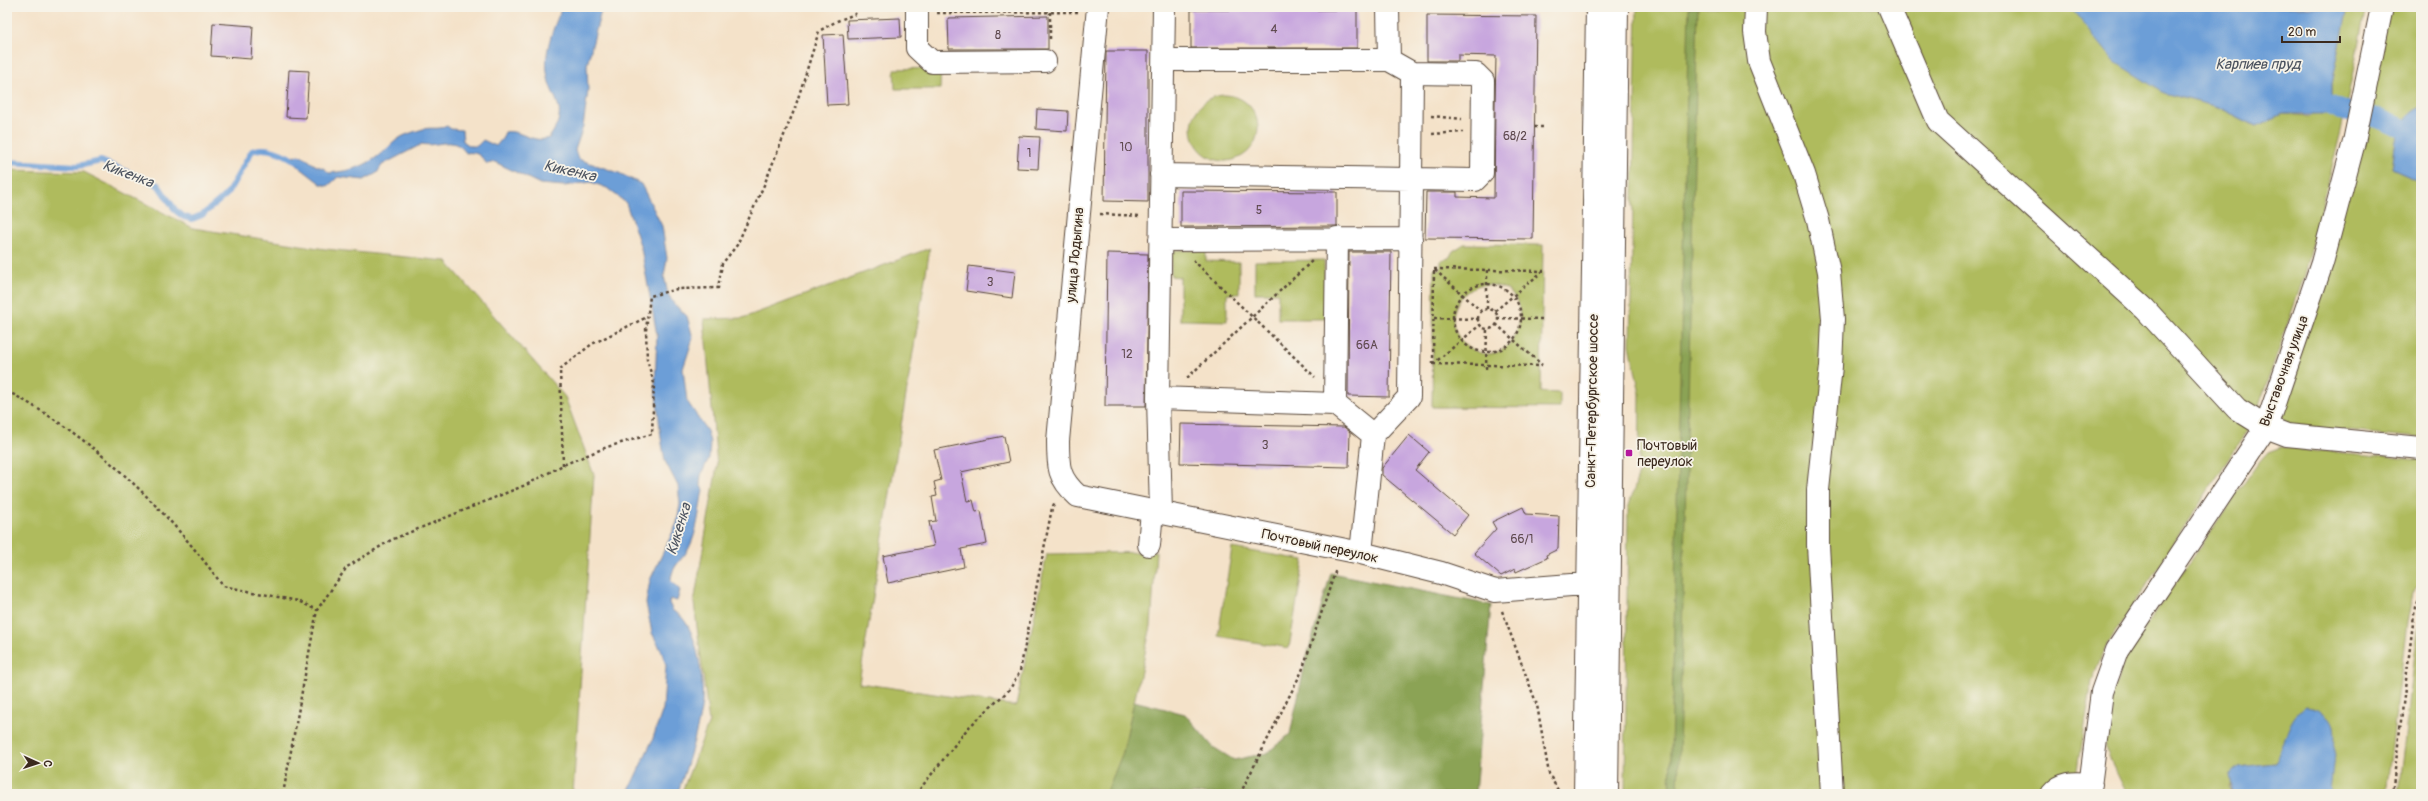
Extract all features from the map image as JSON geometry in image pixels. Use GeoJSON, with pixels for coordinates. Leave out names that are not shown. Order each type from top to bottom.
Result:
{"type":"FeatureCollection","features":[{"type":"Feature","properties":{"kind":"main road"},"geometry":{"type":"LineString","coordinates":[[1149,545],[1157,512],[1162,398],[1166,240],[1160,216],[1164,7]]}},
{"type":"Feature","properties":{"kind":"main road"},"geometry":{"type":"LineString","coordinates":[[1388,7],[1389,60]]}},
{"type":"Feature","properties":{"kind":"main road","name":"Санкт-Петербургское шоссе"},"geometry":{"type":"LineString","coordinates":[[1597,7],[1599,585],[1607,794]]}},
{"type":"Feature","properties":{"kind":"main road","name":"Санкт-Петербургское шоссе"},"geometry":{"type":"LineString","coordinates":[[1585,794],[1599,585],[1617,7]]}},
{"type":"Feature","properties":{"kind":"main road"},"geometry":{"type":"LineString","coordinates":[[1756,7],[1755,32],[1759,61],[1804,174],[1818,220],[1829,272],[1833,318],[1832,366],[1818,490],[1818,545],[1832,794]]}},
{"type":"Feature","properties":{"kind":"main road"},"geometry":{"type":"LineString","coordinates":[[1889,7],[1938,121],[2145,309],[2237,409],[2266,427],[2287,435],[2421,448]]}},
{"type":"Feature","properties":{"kind":"main road","name":"Выставочная улица"},"geometry":{"type":"LineString","coordinates":[[2090,789],[2102,692],[2117,650],[2266,427],[2322,263],[2354,142],[2382,7]]}},
{"type":"Feature","properties":{"kind":"main road"},"geometry":{"type":"LineString","coordinates":[[917,10],[917,48],[932,62],[1045,61]]}},
{"type":"Feature","properties":{"kind":"main road","name":"улица Лодыгина"},"geometry":{"type":"LineString","coordinates":[[1072,490],[1058,467],[1058,441],[1097,10]]}},
{"type":"Feature","properties":{"kind":"main road"},"geometry":{"type":"LineString","coordinates":[[1161,175],[1475,180],[1482,173],[1483,81],[1476,74],[1412,73],[1389,60],[1164,60]]}},
{"type":"Feature","properties":{"kind":"main road"},"geometry":{"type":"LineString","coordinates":[[1351,551],[1373,435],[1409,397],[1412,73]]}},
{"type":"Feature","properties":{"kind":"main road"},"geometry":{"type":"LineString","coordinates":[[1335,400],[1337,238]]}},
{"type":"Feature","properties":{"kind":"main road"},"geometry":{"type":"LineString","coordinates":[[1166,240],[1411,238]]}},
{"type":"Feature","properties":{"kind":"main road"},"geometry":{"type":"LineString","coordinates":[[1162,398],[1335,400],[1373,435]]}},
{"type":"Feature","properties":{"kind":"main road","name":"Почтовый переулок"},"geometry":{"type":"LineString","coordinates":[[1072,490],[1157,512],[1351,551],[1441,573],[1496,590],[1599,585]]}},
{"type":"Feature","properties":{"kind":"main road"},"geometry":{"type":"LineString","coordinates":[[2052,794],[2056,789],[2069,783],[2090,789]]}},
{"type":"Feature","properties":{"kind":"path"},"geometry":{"type":"LineString","coordinates":[[283,794],[316,610],[347,567],[391,540],[528,484],[564,465],[607,447],[652,434],[654,383],[647,360],[647,317],[650,296],[677,289],[718,288],[722,264],[737,245],[764,185],[795,108],[819,31],[837,21],[856,14],[858,7]]}},
{"type":"Feature","properties":{"kind":"path"},"geometry":{"type":"LineString","coordinates":[[1070,7],[1070,12]]}},
{"type":"Feature","properties":{"kind":"path"},"geometry":{"type":"LineString","coordinates":[[917,10],[1070,12],[1097,10]]}},
{"type":"Feature","properties":{"kind":"path"},"geometry":{"type":"LineString","coordinates":[[1045,61],[1051,61],[1050,12]]}},
{"type":"Feature","properties":{"kind":"path"},"geometry":{"type":"LineString","coordinates":[[1412,114],[1466,119],[1483,126]]}},
{"type":"Feature","properties":{"kind":"path"},"geometry":{"type":"LineString","coordinates":[[1412,136],[1466,132],[1483,126]]}},
{"type":"Feature","properties":{"kind":"path"},"geometry":{"type":"LineString","coordinates":[[1534,126],[1546,127]]}},
{"type":"Feature","properties":{"kind":"path"},"geometry":{"type":"LineString","coordinates":[[1115,216],[1160,216]]}},
{"type":"Feature","properties":{"kind":"path"},"geometry":{"type":"LineString","coordinates":[[1162,398],[1337,238]]}},
{"type":"Feature","properties":{"kind":"path"},"geometry":{"type":"LineString","coordinates":[[1166,240],[1252,317],[1335,400]]}},
{"type":"Feature","properties":{"kind":"path"},"geometry":{"type":"LineString","coordinates":[[1434,269],[1543,271],[1495,311]]}},
{"type":"Feature","properties":{"kind":"path"},"geometry":{"type":"LineString","coordinates":[[1434,269],[1481,311]]}},
{"type":"Feature","properties":{"kind":"path"},"geometry":{"type":"LineString","coordinates":[[1433,364],[1434,269]]}},
{"type":"Feature","properties":{"kind":"path"},"geometry":{"type":"LineString","coordinates":[[1487,270],[1487,309]]}},
{"type":"Feature","properties":{"kind":"path"},"geometry":{"type":"LineString","coordinates":[[1487,284],[1501,288],[1512,296],[1519,308],[1521,319],[1520,328],[1512,340],[1501,349],[1487,352],[1473,349],[1461,340],[1455,330],[1453,318],[1456,305],[1463,294],[1474,287],[1487,284]]}},
{"type":"Feature","properties":{"kind":"path"},"geometry":{"type":"LineString","coordinates":[[1481,311],[1487,309],[1495,311]]}},
{"type":"Feature","properties":{"kind":"path"},"geometry":{"type":"LineString","coordinates":[[1481,311],[1478,319],[1480,325],[1487,328],[1496,324],[1498,318],[1495,311]]}},
{"type":"Feature","properties":{"kind":"path"},"geometry":{"type":"LineString","coordinates":[[564,465],[560,369],[592,344],[647,317]]}},
{"type":"Feature","properties":{"kind":"path"},"geometry":{"type":"LineString","coordinates":[[1434,318],[1478,319]]}},
{"type":"Feature","properties":{"kind":"path"},"geometry":{"type":"LineString","coordinates":[[1498,318],[1543,319]]}},
{"type":"Feature","properties":{"kind":"path"},"geometry":{"type":"LineString","coordinates":[[1433,364],[1542,366],[1496,324]]}},
{"type":"Feature","properties":{"kind":"path"},"geometry":{"type":"LineString","coordinates":[[1433,364],[1480,325]]}},
{"type":"Feature","properties":{"kind":"path"},"geometry":{"type":"LineString","coordinates":[[1486,369],[1487,328]]}},
{"type":"Feature","properties":{"kind":"path"},"geometry":{"type":"LineString","coordinates":[[7,391],[86,440],[128,479],[170,522],[204,559],[223,586],[298,601],[316,610]]}},
{"type":"Feature","properties":{"kind":"path"},"geometry":{"type":"LineString","coordinates":[[916,794],[968,728],[1010,689],[1020,671],[1052,508],[1072,490]]}},
{"type":"Feature","properties":{"kind":"path"},"geometry":{"type":"LineString","coordinates":[[1240,794],[1302,671],[1332,585],[1351,551]]}},
{"type":"Feature","properties":{"kind":"path"},"geometry":{"type":"LineString","coordinates":[[1496,590],[1522,669],[1537,705],[1549,774],[1560,794]]}},
{"type":"Feature","properties":{"kind":"path"},"geometry":{"type":"LineString","coordinates":[[2392,794],[2415,607],[2421,592]]}},
{"type":"Feature","properties":{"kind":"green space"},"geometry":{"type":"Polygon","coordinates":[[[1637,7],[2070,7],[2164,93],[2218,107],[2256,126],[2283,114],[2310,116],[2332,96],[2332,84],[2348,7],[2366,7],[2341,131],[2305,274],[2254,420],[2105,648],[2092,681],[2074,794],[1625,794],[1628,509],[1639,473],[1640,394],[1630,345],[1637,7]]]}},
{"type":"Feature","properties":{"kind":"green space"},"geometry":{"type":"Polygon","coordinates":[[[1689,7],[1698,7],[1678,794],[1670,794],[1689,7]]]}},
{"type":"Feature","properties":{"kind":"green space"},"geometry":{"type":"Polygon","coordinates":[[[2386,7],[2421,7],[2421,108],[2418,108],[2410,114],[2401,128],[2396,142],[2392,169],[2421,182],[2421,438],[2293,426],[2286,423],[2281,411],[2386,7]]]}},
{"type":"Feature","properties":{"kind":"green space"},"geometry":{"type":"Polygon","coordinates":[[[941,68],[940,89],[895,89],[894,69],[941,68]]]}},
{"type":"Feature","properties":{"kind":"green space"},"geometry":{"type":"Polygon","coordinates":[[[1219,95],[1231,95],[1243,100],[1253,110],[1258,122],[1256,141],[1243,156],[1231,161],[1219,161],[1207,156],[1197,146],[1192,134],[1192,122],[1197,110],[1207,100],[1219,95]]]}},
{"type":"Feature","properties":{"kind":"green space"},"geometry":{"type":"Polygon","coordinates":[[[7,170],[84,172],[193,228],[325,249],[446,261],[565,397],[594,475],[573,794],[7,794],[7,170]]]}},
{"type":"Feature","properties":{"kind":"green space"},"geometry":{"type":"Polygon","coordinates":[[[1464,244],[1543,245],[1541,392],[1560,393],[1560,408],[1432,407],[1434,269],[1441,269],[1441,260],[1449,258],[1453,251],[1464,244]],[[1480,285],[1471,289],[1463,295],[1454,311],[1454,329],[1459,337],[1466,345],[1484,354],[1499,352],[1511,342],[1518,327],[1520,311],[1514,297],[1502,287],[1480,285]]]}},
{"type":"Feature","properties":{"kind":"green space"},"geometry":{"type":"Polygon","coordinates":[[[930,248],[859,683],[1016,706],[1047,554],[1156,552],[1151,626],[1123,752],[1167,794],[681,794],[709,722],[694,603],[717,466],[704,319],[743,318],[930,248]]]}},
{"type":"Feature","properties":{"kind":"green space"},"geometry":{"type":"Polygon","coordinates":[[[1171,250],[1206,251],[1206,261],[1239,262],[1239,294],[1227,294],[1227,321],[1180,320],[1180,277],[1171,276],[1171,250]]]}},
{"type":"Feature","properties":{"kind":"green space"},"geometry":{"type":"Polygon","coordinates":[[[1324,260],[1325,319],[1278,319],[1278,293],[1255,293],[1255,261],[1324,260]]]}},
{"type":"Feature","properties":{"kind":"green space"},"geometry":{"type":"Polygon","coordinates":[[[2281,447],[2421,460],[2421,583],[2413,593],[2407,622],[2386,794],[2330,794],[2334,726],[2279,757],[2275,763],[2238,767],[2229,786],[2232,794],[2127,794],[2106,751],[2105,732],[2107,711],[2125,657],[2258,463],[2268,452],[2281,447]]]}},
{"type":"Feature","properties":{"kind":"green space"},"geometry":{"type":"Polygon","coordinates":[[[1232,548],[1304,560],[1289,648],[1218,636],[1232,548]]]}},
{"type":"Feature","properties":{"kind":"green space"},"geometry":{"type":"Polygon","coordinates":[[[1331,573],[1491,605],[1475,794],[1106,794],[1123,752],[1134,701],[1185,714],[1213,747],[1234,760],[1267,753],[1290,734],[1306,660],[1331,573]]]}},
{"type":"Feature","properties":{"kind":"green space"},"geometry":{"type":"Polygon","coordinates":[[[2421,614],[2421,794],[2398,794],[2418,629],[2421,614]]]}},
{"type":"Feature","properties":{"kind":"water"},"geometry":{"type":"Polygon","coordinates":[[[562,7],[602,7],[587,65],[588,91],[583,127],[575,150],[578,159],[619,173],[641,184],[662,226],[667,258],[664,276],[668,294],[674,304],[687,316],[693,338],[683,369],[687,401],[707,431],[710,442],[709,458],[701,475],[700,484],[703,490],[694,536],[688,550],[671,576],[671,581],[680,590],[677,601],[670,599],[669,603],[673,611],[681,617],[688,626],[697,652],[702,680],[702,703],[695,736],[677,794],[627,794],[652,741],[663,709],[666,665],[661,650],[652,633],[646,603],[650,580],[677,523],[680,504],[678,486],[665,461],[661,438],[655,385],[657,335],[641,248],[626,203],[607,188],[591,182],[564,186],[540,184],[495,162],[487,164],[476,153],[466,153],[461,147],[450,143],[428,145],[422,144],[382,165],[377,173],[364,180],[338,177],[328,186],[321,184],[290,160],[292,156],[299,155],[329,173],[344,171],[357,168],[370,162],[405,135],[423,129],[447,126],[451,129],[462,130],[463,141],[470,146],[477,146],[483,140],[496,146],[502,139],[505,132],[516,133],[537,139],[549,138],[556,127],[559,118],[559,111],[558,104],[549,82],[546,63],[550,38],[562,7]]]}},
{"type":"Feature","properties":{"kind":"water","name":"Карпиев пруд"},"geometry":{"type":"Polygon","coordinates":[[[2070,7],[2348,7],[2332,84],[2332,96],[2326,114],[2283,114],[2256,126],[2218,107],[2164,93],[2115,62],[2070,7]]]}},
{"type":"Feature","properties":{"kind":"water"},"geometry":{"type":"Polygon","coordinates":[[[2418,108],[2421,108],[2421,182],[2392,169],[2400,127],[2404,120],[2418,108]]]}},
{"type":"Feature","properties":{"kind":"water"},"geometry":{"type":"Polygon","coordinates":[[[2305,707],[2323,712],[2330,718],[2334,726],[2334,749],[2330,794],[2232,794],[2229,775],[2238,767],[2275,763],[2290,725],[2298,712],[2305,707]]]}},
{"type":"Feature","properties":{"kind":"building"},"geometry":{"type":"Polygon","coordinates":[[[1191,10],[1357,10],[1357,48],[1191,48],[1191,10]]]}},
{"type":"Feature","properties":{"kind":"building"},"geometry":{"type":"Polygon","coordinates":[[[1427,15],[1536,16],[1533,239],[1425,238],[1426,192],[1457,192],[1457,197],[1494,198],[1496,56],[1458,55],[1458,61],[1427,61],[1427,15]]]}},
{"type":"Feature","properties":{"kind":"building"},"geometry":{"type":"Polygon","coordinates":[[[1048,16],[1048,49],[949,49],[948,18],[1048,16]]]}},
{"type":"Feature","properties":{"kind":"building"},"geometry":{"type":"Polygon","coordinates":[[[900,18],[901,37],[848,39],[847,20],[900,18]]]}},
{"type":"Feature","properties":{"kind":"building"},"geometry":{"type":"Polygon","coordinates":[[[213,23],[253,26],[251,59],[211,56],[213,23]]]}},
{"type":"Feature","properties":{"kind":"building"},"geometry":{"type":"Polygon","coordinates":[[[843,34],[848,104],[827,105],[823,35],[843,34]]]}},
{"type":"Feature","properties":{"kind":"building"},"geometry":{"type":"Polygon","coordinates":[[[1106,51],[1148,51],[1148,202],[1104,201],[1106,51]]]}},
{"type":"Feature","properties":{"kind":"building"},"geometry":{"type":"Polygon","coordinates":[[[289,70],[309,71],[306,118],[286,117],[289,70]]]}},
{"type":"Feature","properties":{"kind":"building"},"geometry":{"type":"Polygon","coordinates":[[[1037,109],[1068,111],[1067,131],[1036,129],[1037,109]]]}},
{"type":"Feature","properties":{"kind":"building"},"geometry":{"type":"Polygon","coordinates":[[[1019,136],[1040,137],[1038,169],[1017,168],[1019,136]]]}},
{"type":"Feature","properties":{"kind":"building"},"geometry":{"type":"Polygon","coordinates":[[[1181,191],[1337,192],[1337,226],[1181,227],[1181,191]]]}},
{"type":"Feature","properties":{"kind":"building"},"geometry":{"type":"Polygon","coordinates":[[[1349,252],[1391,252],[1389,397],[1348,396],[1349,252]]]}},
{"type":"Feature","properties":{"kind":"building"},"geometry":{"type":"Polygon","coordinates":[[[1107,253],[1148,254],[1146,406],[1105,406],[1107,253]]]}},
{"type":"Feature","properties":{"kind":"building"},"geometry":{"type":"Polygon","coordinates":[[[969,266],[1015,272],[1012,298],[966,291],[969,266]]]}},
{"type":"Feature","properties":{"kind":"building"},"geometry":{"type":"Polygon","coordinates":[[[1181,424],[1344,427],[1350,432],[1349,467],[1180,463],[1181,424]]]}},
{"type":"Feature","properties":{"kind":"building"},"geometry":{"type":"Polygon","coordinates":[[[1409,435],[1429,452],[1415,470],[1468,515],[1453,534],[1382,475],[1382,468],[1409,435]]]}},
{"type":"Feature","properties":{"kind":"building"},"geometry":{"type":"Polygon","coordinates":[[[1004,436],[1009,462],[961,472],[967,501],[973,500],[976,512],[981,511],[987,544],[961,549],[964,567],[888,583],[883,556],[934,546],[929,522],[936,521],[932,497],[937,496],[934,482],[941,480],[934,450],[1004,436]]]}},
{"type":"Feature","properties":{"kind":"building"},"geometry":{"type":"Polygon","coordinates":[[[1523,507],[1526,514],[1559,516],[1558,549],[1546,555],[1547,558],[1516,572],[1515,569],[1501,576],[1474,553],[1496,529],[1492,522],[1523,507]]]}},
{"type":"Feature","properties":{"kind":"waterway"},"geometry":{"type":"LineString","coordinates":[[2316,99],[2340,110],[2377,118],[2421,136]]}},
{"type":"Feature","properties":{"kind":"waterway","name":"Кикенка"},"geometry":{"type":"LineString","coordinates":[[7,162],[78,166],[101,161],[158,185],[176,211],[184,217],[192,219],[202,215],[227,194],[252,151],[257,149],[275,151],[297,162]]}},
{"type":"Feature","properties":{"kind":"place","name":"Почтовый переулок"},"geometry":{"type":"Point","coordinates":[1629,453]}}]}
